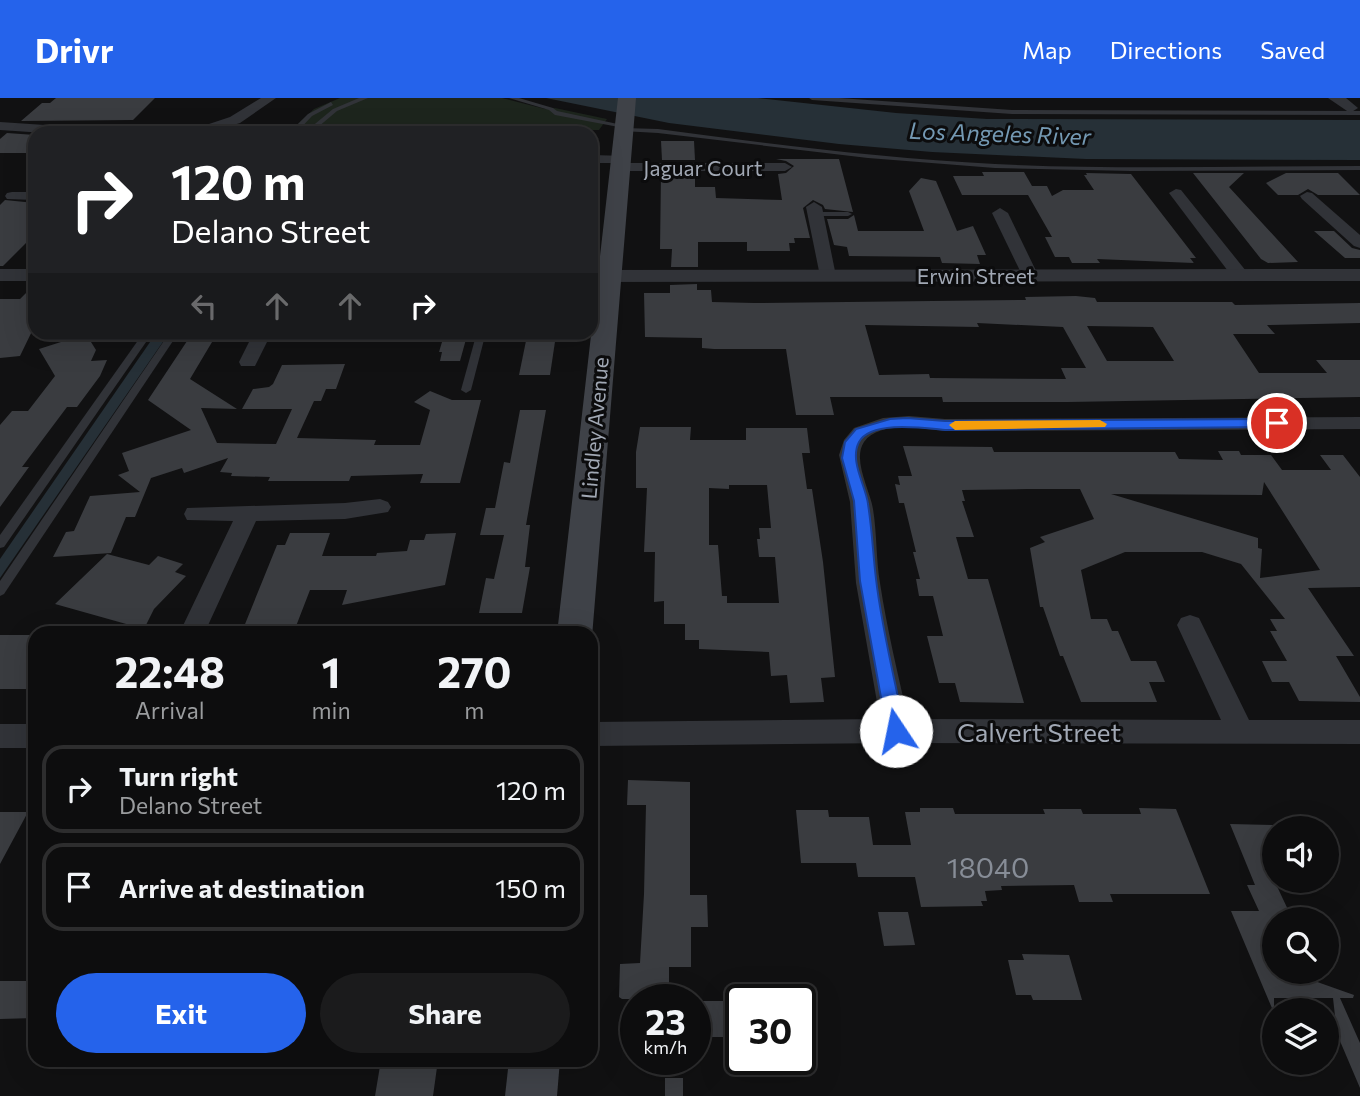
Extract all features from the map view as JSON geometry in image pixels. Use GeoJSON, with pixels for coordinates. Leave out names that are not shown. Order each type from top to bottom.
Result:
{"type":"FeatureCollection","features":[{"type":"Feature","properties":{"kind":"main road","name":"Lindley Avenue"},"geometry":{"type":"LineString","coordinates":[[598,305],[600,276],[621,163],[627,98]]}},
{"type":"Feature","properties":{"kind":"main road","name":"Lindley Avenue"},"geometry":{"type":"LineString","coordinates":[[576,626],[596,340]]}},
{"type":"Feature","properties":{"kind":"main road"},"geometry":{"type":"LineString","coordinates":[[531,1096],[534,1067]]}},
{"type":"Feature","properties":{"kind":"street"},"geometry":{"type":"LineString","coordinates":[[219,126],[236,120],[270,98]]}},
{"type":"Feature","properties":{"kind":"street"},"geometry":{"type":"LineString","coordinates":[[1336,98],[1355,111]]}},
{"type":"Feature","properties":{"kind":"street"},"geometry":{"type":"LineString","coordinates":[[0,126],[28,128]]}},
{"type":"Feature","properties":{"kind":"street","name":"Jaguar Court"},"geometry":{"type":"LineString","coordinates":[[598,160],[621,163],[785,167]]}},
{"type":"Feature","properties":{"kind":"street"},"geometry":{"type":"LineString","coordinates":[[1176,193],[1240,275]]}},
{"type":"Feature","properties":{"kind":"street"},"geometry":{"type":"LineString","coordinates":[[12,196],[28,196]]}},
{"type":"Feature","properties":{"kind":"street"},"geometry":{"type":"LineString","coordinates":[[1307,196],[1360,243]]}},
{"type":"Feature","properties":{"kind":"street"},"geometry":{"type":"LineString","coordinates":[[814,211],[828,276]]}},
{"type":"Feature","properties":{"kind":"street"},"geometry":{"type":"LineString","coordinates":[[1000,213],[1031,275]]}},
{"type":"Feature","properties":{"kind":"street"},"geometry":{"type":"LineString","coordinates":[[0,275],[28,275]]}},
{"type":"Feature","properties":{"kind":"street","name":"Erwin Street"},"geometry":{"type":"LineString","coordinates":[[600,276],[1360,275]]}},
{"type":"Feature","properties":{"kind":"street"},"geometry":{"type":"LineString","coordinates":[[248,362],[259,340]]}},
{"type":"Feature","properties":{"kind":"street"},"geometry":{"type":"LineString","coordinates":[[896,731],[868,581],[861,501],[849,458],[852,442],[861,432],[890,423],[907,422],[945,425],[1360,423]]}},
{"type":"Feature","properties":{"kind":"street"},"geometry":{"type":"LineString","coordinates":[[195,514],[345,511],[380,507]]}},
{"type":"Feature","properties":{"kind":"street"},"geometry":{"type":"LineString","coordinates":[[195,626],[248,513]]}},
{"type":"Feature","properties":{"kind":"street"},"geometry":{"type":"LineString","coordinates":[[1190,625],[1241,732]]}},
{"type":"Feature","properties":{"kind":"street","name":"Calvert Street"},"geometry":{"type":"LineString","coordinates":[[598,734],[896,731],[1360,732]]}},
{"type":"Feature","properties":{"kind":"street"},"geometry":{"type":"LineString","coordinates":[[0,736],[28,736]]}},
{"type":"Feature","properties":{"kind":"lane"},"geometry":{"type":"LineString","coordinates":[[299,126],[310,116],[344,98]]}},
{"type":"Feature","properties":{"kind":"lane"},"geometry":{"type":"LineString","coordinates":[[316,126],[335,110],[365,98]]}},
{"type":"Feature","properties":{"kind":"lane"},"geometry":{"type":"LineString","coordinates":[[512,98],[551,108],[555,113],[624,127],[882,158],[995,166],[1100,169],[1360,168]]}},
{"type":"Feature","properties":{"kind":"lane"},"geometry":{"type":"LineString","coordinates":[[812,98],[1012,112],[1355,111]]}},
{"type":"Feature","properties":{"kind":"lane"},"geometry":{"type":"LineString","coordinates":[[814,211],[848,214]]}},
{"type":"Feature","properties":{"kind":"lane"},"geometry":{"type":"LineString","coordinates":[[0,544],[130,364],[144,340]]}},
{"type":"Feature","properties":{"kind":"lane"},"geometry":{"type":"LineString","coordinates":[[0,591],[169,340]]}},
{"type":"Feature","properties":{"kind":"lane"},"geometry":{"type":"LineString","coordinates":[[466,390],[480,340]]}},
{"type":"Feature","properties":{"kind":"lane"},"geometry":{"type":"LineString","coordinates":[[130,364],[152,364]]}},
{"type":"Feature","properties":{"kind":"lane"},"geometry":{"type":"LineString","coordinates":[[81,430],[109,430]]}},
{"type":"Feature","properties":{"kind":"shaded area"},"geometry":{"type":"Polygon","coordinates":[[[340,98],[502,98],[545,109],[555,108],[607,119],[599,130],[598,126],[295,126],[314,109],[340,98]]]}},
{"type":"Feature","properties":{"kind":"water","name":"Los Angeles River"},"geometry":{"type":"Polygon","coordinates":[[[546,98],[758,98],[896,113],[987,119],[1360,120],[1360,160],[1086,159],[932,152],[839,144],[669,123],[546,98]]]}},
{"type":"Feature","properties":{"kind":"water"},"geometry":{"type":"Polygon","coordinates":[[[151,340],[164,340],[0,578],[0,559],[151,340]]]}},
{"type":"Feature","properties":{"kind":"building"},"geometry":{"type":"Polygon","coordinates":[[[56,98],[155,98],[133,120],[21,121],[42,103],[50,103],[56,98]]]}},
{"type":"Feature","properties":{"kind":"building"},"geometry":{"type":"Polygon","coordinates":[[[7,133],[28,134],[28,153],[0,153],[0,139],[7,133]]]}},
{"type":"Feature","properties":{"kind":"building"},"geometry":{"type":"Polygon","coordinates":[[[661,141],[694,141],[695,160],[662,160],[661,141]]]}},
{"type":"Feature","properties":{"kind":"building"},"geometry":{"type":"Polygon","coordinates":[[[776,159],[839,159],[853,212],[825,209],[813,200],[803,208],[810,238],[794,238],[795,243],[789,243],[790,251],[747,251],[747,242],[698,242],[698,267],[671,267],[672,249],[660,249],[661,174],[695,174],[695,187],[715,187],[716,198],[782,200],[778,174],[786,173],[794,166],[776,159]]]}},
{"type":"Feature","properties":{"kind":"building"},"geometry":{"type":"Polygon","coordinates":[[[982,172],[1024,172],[1032,186],[1047,186],[1052,196],[1063,190],[1094,190],[1084,175],[1087,175],[1086,173],[1131,174],[1196,258],[1190,258],[1194,263],[1097,259],[1100,263],[1072,263],[1069,257],[1055,257],[1045,237],[1052,237],[1028,195],[962,195],[953,176],[984,176],[982,172]]]}},
{"type":"Feature","properties":{"kind":"building"},"geometry":{"type":"Polygon","coordinates":[[[1193,173],[1244,173],[1229,187],[1298,262],[1268,263],[1261,259],[1193,173]]]}},
{"type":"Feature","properties":{"kind":"building"},"geometry":{"type":"Polygon","coordinates":[[[1286,173],[1338,173],[1360,195],[1318,195],[1308,189],[1298,195],[1278,195],[1266,183],[1286,173]]]}},
{"type":"Feature","properties":{"kind":"building"},"geometry":{"type":"Polygon","coordinates":[[[921,178],[936,181],[957,231],[973,226],[986,255],[977,255],[980,264],[942,263],[940,257],[849,256],[847,247],[834,245],[827,219],[848,219],[854,215],[858,231],[924,231],[909,191],[921,178]]]}},
{"type":"Feature","properties":{"kind":"building"},"geometry":{"type":"Polygon","coordinates":[[[5,200],[28,202],[28,241],[3,266],[0,266],[0,205],[5,200]]]}},
{"type":"Feature","properties":{"kind":"building"},"geometry":{"type":"Polygon","coordinates":[[[1314,231],[1334,231],[1352,248],[1360,250],[1360,258],[1345,258],[1314,231]]]}},
{"type":"Feature","properties":{"kind":"building"},"geometry":{"type":"Polygon","coordinates":[[[697,284],[697,290],[711,290],[712,302],[1026,300],[1025,297],[1076,296],[1095,298],[1097,302],[1232,302],[1235,305],[1360,303],[1360,323],[1267,325],[1275,334],[1233,334],[1259,373],[1327,373],[1316,360],[1360,360],[1360,397],[943,402],[942,397],[830,397],[834,415],[796,415],[786,349],[702,348],[702,338],[645,337],[644,293],[670,293],[670,285],[697,284]],[[977,323],[979,327],[865,325],[879,375],[1066,379],[1061,368],[1086,368],[1063,327],[977,323]],[[1087,326],[1107,361],[1174,361],[1153,327],[1087,326]]]}},
{"type":"Feature","properties":{"kind":"building"},"geometry":{"type":"Polygon","coordinates":[[[28,291],[28,339],[20,356],[0,358],[0,299],[20,299],[28,291]]]}},
{"type":"Feature","properties":{"kind":"building"},"geometry":{"type":"Polygon","coordinates":[[[67,340],[90,340],[96,350],[91,361],[107,360],[100,376],[77,407],[67,407],[22,467],[29,467],[0,507],[0,425],[12,411],[28,411],[55,376],[39,349],[67,340]]]}},
{"type":"Feature","properties":{"kind":"building"},"geometry":{"type":"Polygon","coordinates":[[[188,340],[213,340],[190,379],[237,409],[201,408],[217,443],[276,444],[292,409],[242,409],[253,389],[273,384],[282,365],[345,364],[336,389],[326,389],[321,401],[314,401],[297,438],[376,440],[374,445],[420,445],[430,410],[414,402],[430,391],[452,400],[481,400],[460,483],[420,483],[423,474],[351,476],[349,481],[268,481],[270,477],[231,476],[232,473],[220,472],[228,458],[184,473],[182,468],[151,478],[135,517],[126,517],[111,553],[53,557],[66,532],[74,531],[90,496],[140,492],[118,475],[129,471],[122,453],[191,430],[148,400],[188,340]]]}},
{"type":"Feature","properties":{"kind":"building"},"geometry":{"type":"Polygon","coordinates":[[[443,340],[466,340],[460,361],[440,361],[442,352],[439,352],[443,340]]]}},
{"type":"Feature","properties":{"kind":"building"},"geometry":{"type":"Polygon","coordinates":[[[526,340],[555,340],[550,375],[519,375],[526,340]]]}},
{"type":"Feature","properties":{"kind":"building"},"geometry":{"type":"Polygon","coordinates":[[[520,410],[546,410],[526,525],[530,525],[525,567],[530,567],[522,613],[479,613],[486,578],[494,579],[504,535],[480,535],[486,508],[495,508],[504,462],[510,463],[520,410]]]}},
{"type":"Feature","properties":{"kind":"building"},"geometry":{"type":"Polygon","coordinates":[[[640,427],[691,427],[690,440],[746,440],[746,428],[807,428],[810,453],[802,453],[807,489],[812,489],[823,562],[835,677],[821,678],[824,702],[790,703],[787,675],[771,676],[769,652],[699,649],[699,640],[685,640],[685,624],[664,624],[664,601],[654,602],[655,552],[644,552],[647,488],[636,488],[636,452],[640,427]],[[767,485],[709,488],[709,545],[718,545],[722,596],[727,596],[727,603],[779,603],[775,557],[759,557],[757,539],[760,539],[759,528],[771,528],[767,485]]]}},
{"type":"Feature","properties":{"kind":"building"},"geometry":{"type":"Polygon","coordinates":[[[903,446],[992,447],[994,452],[1175,452],[1179,459],[1223,460],[1218,451],[1239,451],[1241,455],[1271,455],[1282,470],[1331,470],[1320,455],[1343,455],[1360,477],[1360,587],[1308,588],[1354,656],[1336,656],[1360,697],[1360,702],[1299,701],[1289,682],[1272,682],[1262,661],[1287,661],[1270,631],[1277,631],[1270,619],[1285,619],[1241,564],[1202,552],[1125,552],[1081,570],[1091,619],[1107,619],[1112,631],[1118,631],[1131,661],[1156,661],[1165,682],[1149,682],[1157,702],[1081,702],[1063,656],[1060,656],[1043,607],[1040,607],[1030,548],[1045,542],[1040,537],[1094,519],[1080,489],[1027,489],[962,490],[965,501],[962,501],[974,537],[956,537],[968,579],[988,579],[1024,703],[960,702],[955,683],[939,683],[927,636],[943,636],[933,596],[919,596],[916,579],[920,579],[913,552],[916,552],[904,503],[899,503],[895,484],[900,485],[898,476],[912,476],[903,446]],[[1264,482],[1262,495],[1111,494],[1258,538],[1258,548],[1262,549],[1260,578],[1320,570],[1264,482]]]}},
{"type":"Feature","properties":{"kind":"building"},"geometry":{"type":"Polygon","coordinates":[[[290,533],[330,533],[322,556],[376,556],[377,553],[407,551],[410,540],[424,540],[426,534],[456,533],[445,585],[342,605],[347,590],[310,590],[296,626],[244,626],[277,545],[285,545],[290,533]]]}},
{"type":"Feature","properties":{"kind":"building"},"geometry":{"type":"Polygon","coordinates":[[[107,554],[149,565],[158,556],[183,564],[175,572],[186,576],[154,609],[146,626],[133,626],[55,604],[107,554]]]}},
{"type":"Feature","properties":{"kind":"building"},"geometry":{"type":"Polygon","coordinates":[[[0,635],[28,635],[28,689],[0,689],[0,635]]]}},
{"type":"Feature","properties":{"kind":"building"},"geometry":{"type":"Polygon","coordinates":[[[628,780],[690,782],[690,895],[707,895],[708,927],[691,927],[691,967],[669,967],[669,984],[620,984],[620,998],[619,997],[620,964],[640,963],[644,894],[646,805],[627,805],[628,780]]]}},
{"type":"Feature","properties":{"kind":"building"},"geometry":{"type":"Polygon","coordinates":[[[920,808],[953,808],[955,814],[1045,814],[1043,809],[1081,809],[1083,814],[1141,814],[1139,808],[1176,809],[1210,894],[1110,894],[1113,902],[1079,902],[1074,885],[1001,886],[1002,890],[985,891],[987,901],[981,901],[983,906],[921,907],[915,877],[858,877],[856,863],[801,863],[796,810],[828,810],[829,817],[869,817],[873,845],[911,845],[905,812],[920,812],[920,808]]]}},
{"type":"Feature","properties":{"kind":"building"},"geometry":{"type":"Polygon","coordinates":[[[0,812],[28,812],[0,864],[0,812]]]}},
{"type":"Feature","properties":{"kind":"building"},"geometry":{"type":"Polygon","coordinates":[[[1230,824],[1262,825],[1262,893],[1280,893],[1287,907],[1262,907],[1262,984],[1323,984],[1354,995],[1353,998],[1340,998],[1360,1043],[1360,1088],[1339,1039],[1339,998],[1268,998],[1231,911],[1259,911],[1247,885],[1255,885],[1230,824]]]}},
{"type":"Feature","properties":{"kind":"building"},"geometry":{"type":"Polygon","coordinates":[[[878,912],[908,912],[915,945],[884,946],[878,912]]]}},
{"type":"Feature","properties":{"kind":"building"},"geometry":{"type":"Polygon","coordinates":[[[1022,954],[1069,955],[1082,1000],[1033,1000],[1031,995],[1016,995],[1008,960],[1024,960],[1022,954]]]}},
{"type":"Feature","properties":{"kind":"building"},"geometry":{"type":"Polygon","coordinates":[[[0,981],[28,981],[28,1018],[0,1019],[0,981]]]}},
{"type":"Feature","properties":{"kind":"building"},"geometry":{"type":"Polygon","coordinates":[[[711,1001],[725,1001],[725,1037],[711,1037],[711,1001]]]}},
{"type":"Feature","properties":{"kind":"building"},"geometry":{"type":"Polygon","coordinates":[[[380,1067],[437,1067],[433,1096],[375,1096],[380,1067]]]}},
{"type":"Feature","properties":{"kind":"building"},"geometry":{"type":"Polygon","coordinates":[[[665,1078],[683,1078],[683,1096],[665,1096],[665,1078]]]}},
{"type":"Feature","properties":{"kind":"slow traffic"},"geometry":{"type":"LineString","coordinates":[[955,425],[1100,424]]}},
{"type":"Feature","properties":{"kind":"route"},"geometry":{"type":"LineString","coordinates":[[896,731],[868,581],[861,501],[849,458],[852,442],[861,432],[890,423],[907,422],[945,425],[1277,423]]}}]}
